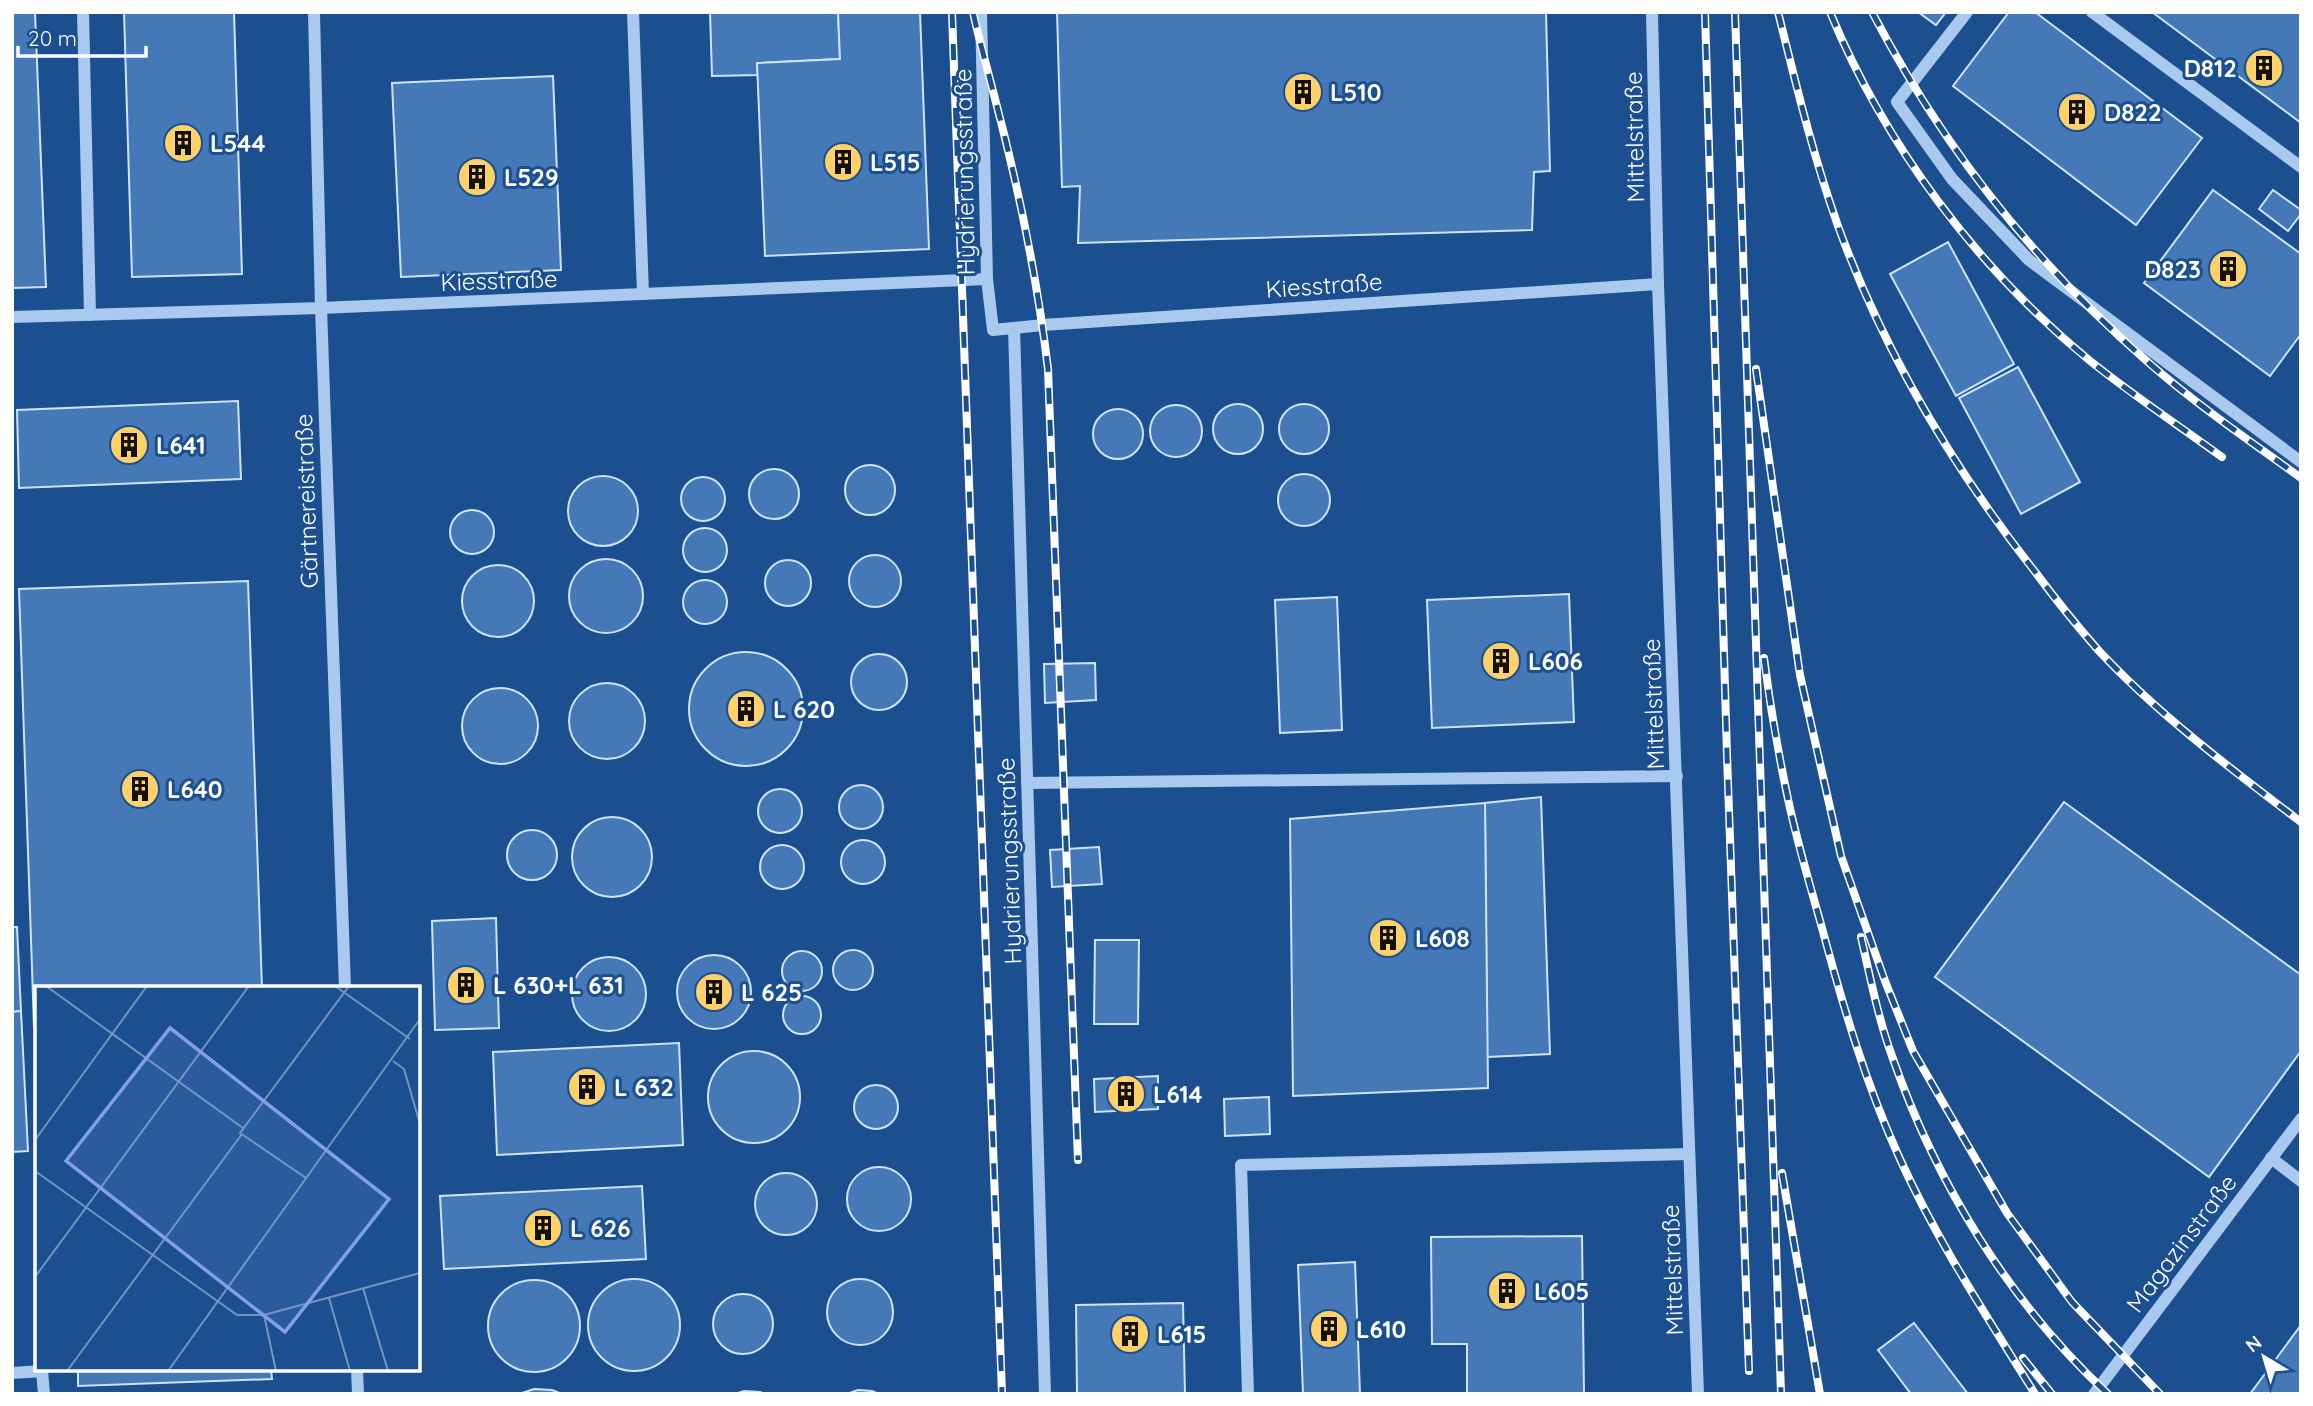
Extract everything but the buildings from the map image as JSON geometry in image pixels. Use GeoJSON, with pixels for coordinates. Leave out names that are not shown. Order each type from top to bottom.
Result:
{"type":"FeatureCollection","features":[{"type":"Feature","properties":{"kind":"street"},"geometry":{"type":"LineString","coordinates":[[83,12],[90,315]]}},
{"type":"Feature","properties":{"kind":"street","name":"Gärtnereistraße"},"geometry":{"type":"LineString","coordinates":[[314,12],[320,309],[345,986]]}},
{"type":"Feature","properties":{"kind":"street"},"geometry":{"type":"LineString","coordinates":[[633,12],[643,294]]}},
{"type":"Feature","properties":{"kind":"street","name":"Hydrierungsstraße"},"geometry":{"type":"LineString","coordinates":[[981,12],[987,279],[993,330]]}},
{"type":"Feature","properties":{"kind":"street","name":"Mittelstraße"},"geometry":{"type":"LineString","coordinates":[[1652,12],[1658,284],[1698,1394]]}},
{"type":"Feature","properties":{"kind":"street"},"geometry":{"type":"LineString","coordinates":[[1967,12],[1897,102],[1952,179],[2029,260],[2301,462]]}},
{"type":"Feature","properties":{"kind":"street"},"geometry":{"type":"LineString","coordinates":[[2092,12],[2301,167]]}},
{"type":"Feature","properties":{"kind":"street","name":"Kiesstraße"},"geometry":{"type":"LineString","coordinates":[[12,317],[320,309],[987,279]]}},
{"type":"Feature","properties":{"kind":"street","name":"Kiesstraße"},"geometry":{"type":"LineString","coordinates":[[993,330],[1658,284]]}},
{"type":"Feature","properties":{"kind":"street","name":"Hydrierungsstraße"},"geometry":{"type":"LineString","coordinates":[[1014,328],[1045,1394]]}},
{"type":"Feature","properties":{"kind":"street"},"geometry":{"type":"LineString","coordinates":[[1027,783],[1677,776]]}},
{"type":"Feature","properties":{"kind":"street","name":"Magazinstraße"},"geometry":{"type":"LineString","coordinates":[[2094,1394],[2301,1118]]}},
{"type":"Feature","properties":{"kind":"street"},"geometry":{"type":"LineString","coordinates":[[1248,1394],[1241,1165],[1689,1154]]}},
{"type":"Feature","properties":{"kind":"street"},"geometry":{"type":"LineString","coordinates":[[2271,1158],[2301,1181]]}},
{"type":"Feature","properties":{"kind":"street"},"geometry":{"type":"LineString","coordinates":[[12,1373],[42,1371],[44,1394]]}},
{"type":"Feature","properties":{"kind":"street"},"geometry":{"type":"LineString","coordinates":[[357,1371],[358,1394]]}},
{"type":"Feature","properties":{"kind":"railway"},"geometry":{"type":"LineString","coordinates":[[952,12],[1002,1394]]}},
{"type":"Feature","properties":{"kind":"railway"},"geometry":{"type":"LineString","coordinates":[[973,12],[1019,197],[1048,369],[1078,1160]]}},
{"type":"Feature","properties":{"kind":"railway"},"geometry":{"type":"LineString","coordinates":[[1705,12],[1749,1371]]}},
{"type":"Feature","properties":{"kind":"railway"},"geometry":{"type":"LineString","coordinates":[[1735,12],[1781,1394]]}},
{"type":"Feature","properties":{"kind":"railway"},"geometry":{"type":"LineString","coordinates":[[1778,12],[1813,147],[1856,273],[1899,363],[1949,450],[2006,533],[2099,651],[2171,719],[2301,822]]}},
{"type":"Feature","properties":{"kind":"railway"},"geometry":{"type":"LineString","coordinates":[[1830,12],[1878,110],[1938,201],[1972,245],[2009,286],[2089,360],[2222,457]]}},
{"type":"Feature","properties":{"kind":"railway"},"geometry":{"type":"LineString","coordinates":[[1872,12],[1899,61],[1960,156],[1994,201],[2067,285],[2167,378],[2301,478]]}},
{"type":"Feature","properties":{"kind":"railway"},"geometry":{"type":"LineString","coordinates":[[1756,369],[1800,675],[1841,856],[1885,981],[1913,1051],[2007,1213],[2072,1302],[2160,1394]]}},
{"type":"Feature","properties":{"kind":"railway"},"geometry":{"type":"LineString","coordinates":[[1764,658],[1795,831],[1847,1016],[1876,1103],[1930,1220],[2035,1394]]}},
{"type":"Feature","properties":{"kind":"railway"},"geometry":{"type":"LineString","coordinates":[[1861,937],[1878,1012],[1892,1056],[1930,1149],[1954,1194],[1979,1238],[2008,1280],[2072,1358],[2108,1394]]}},
{"type":"Feature","properties":{"kind":"railway"},"geometry":{"type":"LineString","coordinates":[[1782,1173],[1820,1394]]}},
{"type":"Feature","properties":{"kind":"railway"},"geometry":{"type":"LineString","coordinates":[[2023,1358],[2052,1394]]}},
{"type":"Feature","properties":{"kind":"place","name":"D812"},"geometry":{"type":"Point","coordinates":[2264,68]}},
{"type":"Feature","properties":{"kind":"place","name":"L510"},"geometry":{"type":"Point","coordinates":[1303,92]}},
{"type":"Feature","properties":{"kind":"place","name":"D822"},"geometry":{"type":"Point","coordinates":[2077,112]}},
{"type":"Feature","properties":{"kind":"place","name":"L544"},"geometry":{"type":"Point","coordinates":[183,143]}},
{"type":"Feature","properties":{"kind":"place","name":"L515"},"geometry":{"type":"Point","coordinates":[843,162]}},
{"type":"Feature","properties":{"kind":"place","name":"L529"},"geometry":{"type":"Point","coordinates":[477,177]}},
{"type":"Feature","properties":{"kind":"place","name":"D823"},"geometry":{"type":"Point","coordinates":[2228,269]}},
{"type":"Feature","properties":{"kind":"place","name":"L641"},"geometry":{"type":"Point","coordinates":[129,445]}},
{"type":"Feature","properties":{"kind":"place","name":"L606"},"geometry":{"type":"Point","coordinates":[1501,661]}},
{"type":"Feature","properties":{"kind":"place","name":"L 620"},"geometry":{"type":"Point","coordinates":[746,709]}},
{"type":"Feature","properties":{"kind":"place","name":"L640"},"geometry":{"type":"Point","coordinates":[140,789]}},
{"type":"Feature","properties":{"kind":"place","name":"L608"},"geometry":{"type":"Point","coordinates":[1388,938]}},
{"type":"Feature","properties":{"kind":"place","name":"L 630+L 631"},"geometry":{"type":"Point","coordinates":[466,985]}},
{"type":"Feature","properties":{"kind":"place","name":"L 625"},"geometry":{"type":"Point","coordinates":[714,992]}},
{"type":"Feature","properties":{"kind":"place","name":"L 632"},"geometry":{"type":"Point","coordinates":[587,1087]}},
{"type":"Feature","properties":{"kind":"place","name":"L614"},"geometry":{"type":"Point","coordinates":[1126,1094]}},
{"type":"Feature","properties":{"kind":"place","name":"L 626"},"geometry":{"type":"Point","coordinates":[543,1228]}},
{"type":"Feature","properties":{"kind":"place","name":"L605"},"geometry":{"type":"Point","coordinates":[1507,1291]}},
{"type":"Feature","properties":{"kind":"place","name":"L610"},"geometry":{"type":"Point","coordinates":[1329,1329]}},
{"type":"Feature","properties":{"kind":"place","name":"L615"},"geometry":{"type":"Point","coordinates":[1130,1334]}}]}
